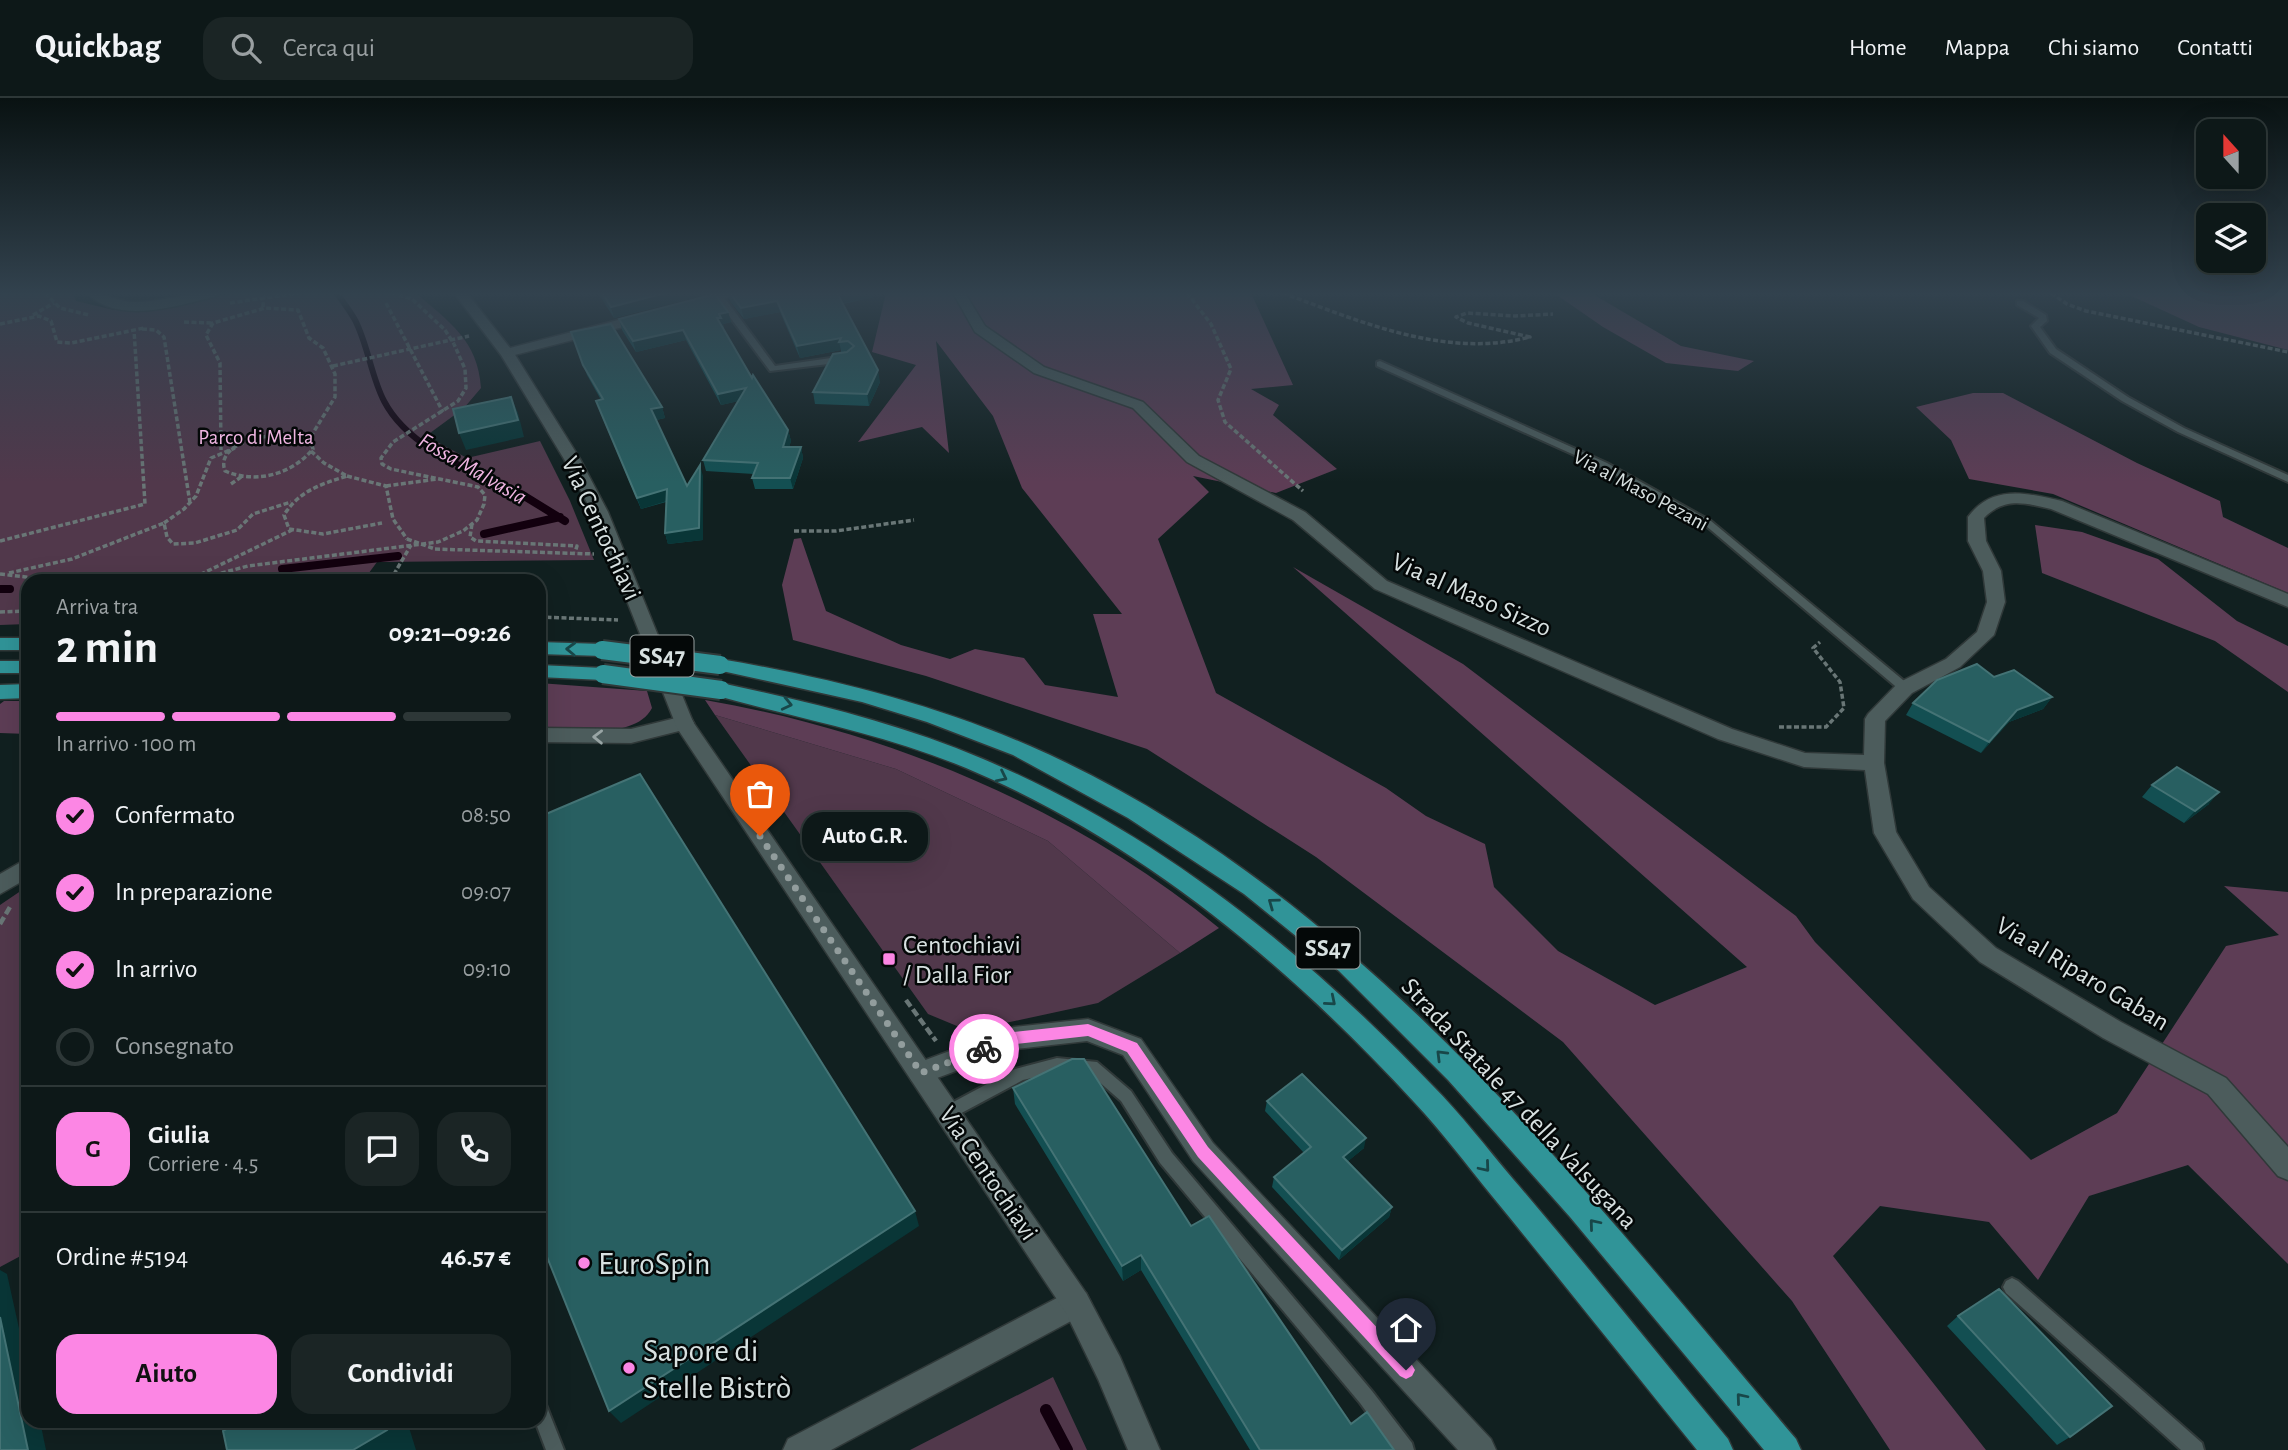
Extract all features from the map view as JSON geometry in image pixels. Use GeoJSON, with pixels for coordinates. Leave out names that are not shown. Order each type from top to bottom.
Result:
{"type":"FeatureCollection","features":[{"type":"Feature","properties":{"kind":"highway"},"geometry":{"type":"LineString","coordinates":[[0,644],[21,644]]}},
{"type":"Feature","properties":{"kind":"highway","name":"Strada Statale 47 della Valsugana"},"geometry":{"type":"LineString","coordinates":[[546,648],[602,650],[720,664],[800,678],[881,699],[1004,743],[1100,791],[1194,846],[1291,916],[1373,987],[1462,1076],[1555,1179],[1785,1450]]}},
{"type":"Feature","properties":{"kind":"highway"},"geometry":{"type":"LineString","coordinates":[[0,667],[21,667]]}},
{"type":"Feature","properties":{"kind":"highway","name":"SS47"},"geometry":{"type":"LineString","coordinates":[[546,671],[603,674],[721,690],[853,721],[975,764],[1070,809],[1163,865],[1250,932],[1342,1010],[1426,1097],[1717,1450]]}},
{"type":"Feature","properties":{"kind":"highway"},"geometry":{"type":"LineString","coordinates":[[0,692],[21,691]]}},
{"type":"Feature","properties":{"kind":"street","name":"Via Centochiavi"},"geometry":{"type":"LineString","coordinates":[[509,356],[600,512],[684,723],[1076,1303],[1109,1368],[1144,1450]]}},
{"type":"Feature","properties":{"kind":"street","name":"Via al Maso Sizzo"},"geometry":{"type":"LineString","coordinates":[[1019,356],[1039,370],[1138,405],[1193,459],[1298,516],[1381,585],[1724,734],[1804,760],[1874,763]]}},
{"type":"Feature","properties":{"kind":"street"},"geometry":{"type":"LineString","coordinates":[[1874,763],[1875,719],[1905,688],[1953,663],[1985,635],[1996,602],[1992,571],[1977,541],[1976,517],[1984,507],[1997,499],[2020,497],[2056,505],[2288,601]]}},
{"type":"Feature","properties":{"kind":"street"},"geometry":{"type":"LineString","coordinates":[[546,735],[631,736],[684,723]]}},
{"type":"Feature","properties":{"kind":"street","name":"Via al Riparo Gaban"},"geometry":{"type":"LineString","coordinates":[[1874,763],[1885,833],[1921,893],[1988,955],[2112,1030],[2217,1086],[2288,1167]]}},
{"type":"Feature","properties":{"kind":"street"},"geometry":{"type":"LineString","coordinates":[[0,885],[21,872]]}},
{"type":"Feature","properties":{"kind":"street"},"geometry":{"type":"LineString","coordinates":[[921,1073],[1014,1038],[1088,1030],[1132,1047],[1203,1152],[1480,1450]]}},
{"type":"Feature","properties":{"kind":"street"},"geometry":{"type":"LineString","coordinates":[[799,1450],[1076,1303]]}},
{"type":"Feature","properties":{"kind":"lane"},"geometry":{"type":"LineString","coordinates":[[763,356],[773,369],[849,358]]}},
{"type":"Feature","properties":{"kind":"lane"},"geometry":{"type":"LineString","coordinates":[[2060,356],[2090,377],[2181,430],[2288,479]]}},
{"type":"Feature","properties":{"kind":"lane","name":"Via al Maso Pezani"},"geometry":{"type":"LineString","coordinates":[[1380,364],[1503,422],[1604,465],[1708,523],[1905,688]]}},
{"type":"Feature","properties":{"kind":"lane"},"geometry":{"type":"LineString","coordinates":[[949,1112],[1020,1074],[1057,1065],[1092,1067],[1126,1096],[1166,1158],[1366,1397],[1405,1450]]}},
{"type":"Feature","properties":{"kind":"lane"},"geometry":{"type":"LineString","coordinates":[[2012,1287],[2195,1450]]}},
{"type":"Feature","properties":{"kind":"lane"},"geometry":{"type":"LineString","coordinates":[[546,1426],[555,1450]]}},
{"type":"Feature","properties":{"kind":"path"},"geometry":{"type":"LineString","coordinates":[[0,541],[145,505],[137,356]]}},
{"type":"Feature","properties":{"kind":"path"},"geometry":{"type":"LineString","coordinates":[[167,356],[190,503]]}},
{"type":"Feature","properties":{"kind":"path"},"geometry":{"type":"LineString","coordinates":[[217,356],[220,363],[221,450]]}},
{"type":"Feature","properties":{"kind":"path"},"geometry":{"type":"LineString","coordinates":[[310,438],[335,397],[333,366],[327,356]]}},
{"type":"Feature","properties":{"kind":"path"},"geometry":{"type":"LineString","coordinates":[[333,366],[374,356]]}},
{"type":"Feature","properties":{"kind":"path"},"geometry":{"type":"LineString","coordinates":[[414,356],[443,412]]}},
{"type":"Feature","properties":{"kind":"path"},"geometry":{"type":"LineString","coordinates":[[217,574],[248,566],[438,542],[460,534],[472,524],[482,514],[486,504],[485,495],[478,487],[391,469],[382,464],[380,458],[394,443],[458,403],[467,389],[465,363],[461,356]]}},
{"type":"Feature","properties":{"kind":"path"},"geometry":{"type":"LineString","coordinates":[[1225,356],[1231,369],[1218,400],[1225,422],[1307,495]]}},
{"type":"Feature","properties":{"kind":"path"},"geometry":{"type":"LineString","coordinates":[[0,574],[72,559],[164,523],[183,512],[200,489],[206,465],[221,450],[271,434],[295,433],[310,438],[314,443],[312,451],[302,461],[279,472],[241,477],[231,484]]}},
{"type":"Feature","properties":{"kind":"path"},"geometry":{"type":"LineString","coordinates":[[236,447],[223,460],[223,466],[225,471],[241,477]]}},
{"type":"Feature","properties":{"kind":"path"},"geometry":{"type":"LineString","coordinates":[[312,451],[324,463],[347,476],[386,486],[441,478]]}},
{"type":"Feature","properties":{"kind":"path"},"geometry":{"type":"LineString","coordinates":[[164,523],[167,537],[173,544],[195,542],[237,530],[253,514],[291,502],[313,487],[347,476]]}},
{"type":"Feature","properties":{"kind":"path"},"geometry":{"type":"LineString","coordinates":[[386,486],[393,519],[407,539],[435,549],[605,555]]}},
{"type":"Feature","properties":{"kind":"path"},"geometry":{"type":"LineString","coordinates":[[291,502],[284,515],[289,528],[312,535],[382,523]]}},
{"type":"Feature","properties":{"kind":"path"},"geometry":{"type":"LineString","coordinates":[[794,531],[835,531],[914,520]]}},
{"type":"Feature","properties":{"kind":"path"},"geometry":{"type":"LineString","coordinates":[[472,524],[470,537],[476,541],[577,546],[575,552]]}},
{"type":"Feature","properties":{"kind":"path"},"geometry":{"type":"LineString","coordinates":[[204,574],[292,530]]}},
{"type":"Feature","properties":{"kind":"path"},"geometry":{"type":"LineString","coordinates":[[394,574],[411,545]]}},
{"type":"Feature","properties":{"kind":"path"},"geometry":{"type":"LineString","coordinates":[[9,573],[21,575]]}},
{"type":"Feature","properties":{"kind":"path"},"geometry":{"type":"LineString","coordinates":[[0,612],[21,611]]}},
{"type":"Feature","properties":{"kind":"path"},"geometry":{"type":"LineString","coordinates":[[546,617],[606,618],[618,621]]}},
{"type":"Feature","properties":{"kind":"path"},"geometry":{"type":"LineString","coordinates":[[1776,727],[1825,727],[1844,708],[1840,682],[1813,648],[1834,630]]}},
{"type":"Feature","properties":{"kind":"path"},"geometry":{"type":"LineString","coordinates":[[0,923],[5,916]]}},
{"type":"Feature","properties":{"kind":"green space","name":"Parco di Melta"},"geometry":{"type":"Polygon","coordinates":[[[0,356],[474,356],[481,388],[464,408],[426,436],[467,458],[540,441],[570,501],[594,560],[377,562],[368,574],[21,574],[21,624],[0,625],[0,356]]]}},
{"type":"Feature","properties":{"kind":"green space"},"geometry":{"type":"Polygon","coordinates":[[[715,715],[896,769],[1048,841],[1180,953],[1098,1003],[969,1031],[928,1014],[715,715]]]}},
{"type":"Feature","properties":{"kind":"green space"},"geometry":{"type":"Polygon","coordinates":[[[21,891],[21,1256],[0,1267],[0,905],[21,891]]]}},
{"type":"Feature","properties":{"kind":"green space"},"geometry":{"type":"Polygon","coordinates":[[[1053,1377],[1087,1450],[910,1450],[1053,1377]]]}},
{"type":"Feature","properties":{"kind":"shaded area"},"geometry":{"type":"Polygon","coordinates":[[[886,356],[938,356],[949,453],[922,427],[858,442],[916,365],[886,356]]]}},
{"type":"Feature","properties":{"kind":"shaded area"},"geometry":{"type":"Polygon","coordinates":[[[947,356],[1280,356],[1293,385],[1251,389],[1279,405],[1273,415],[1337,469],[1276,493],[1193,476],[1209,492],[1158,539],[1216,693],[1386,788],[1426,816],[1485,844],[1494,887],[1558,951],[1655,1005],[1747,967],[1293,567],[1463,664],[1796,916],[1815,942],[2031,1160],[2117,1113],[2226,946],[2279,935],[2224,886],[2288,892],[2288,1264],[2188,1165],[2089,1196],[2038,1280],[1989,1222],[1880,1206],[1833,1256],[1986,1450],[1890,1450],[1792,1301],[1563,1042],[1316,857],[1147,749],[926,676],[793,640],[782,585],[794,539],[801,538],[826,611],[901,645],[950,659],[975,649],[1024,658],[1045,685],[1118,697],[1093,614],[1122,614],[1022,488],[993,416],[947,356]]]}},
{"type":"Feature","properties":{"kind":"shaded area"},"geometry":{"type":"Polygon","coordinates":[[[1654,356],[1730,356],[1754,361],[1738,371],[1666,363],[1654,356]]]}},
{"type":"Feature","properties":{"kind":"shaded area"},"geometry":{"type":"Polygon","coordinates":[[[1973,393],[2003,393],[2137,463],[2220,501],[2223,517],[2288,548],[2288,593],[2053,494],[1969,479],[1951,440],[1916,407],[1973,393]]]}},
{"type":"Feature","properties":{"kind":"shaded area"},"geometry":{"type":"Polygon","coordinates":[[[2035,525],[2082,532],[2158,559],[2237,621],[2288,646],[2288,692],[2215,641],[2042,573],[2035,525]]]}},
{"type":"Feature","properties":{"kind":"shaded area"},"geometry":{"type":"Polygon","coordinates":[[[546,684],[647,691],[652,708],[643,718],[617,729],[583,731],[546,728],[546,684]]]}},
{"type":"Feature","properties":{"kind":"shaded area"},"geometry":{"type":"Polygon","coordinates":[[[705,700],[843,732],[977,781],[1104,847],[1163,885],[1219,928],[1180,953],[1048,841],[896,769],[715,715],[705,700]]]}},
{"type":"Feature","properties":{"kind":"shaded area"},"geometry":{"type":"Polygon","coordinates":[[[4,701],[21,701],[21,734],[0,733],[0,704],[4,701]]]}},
{"type":"Feature","properties":{"kind":"building"},"geometry":{"type":"Polygon","coordinates":[[[580,356],[631,356],[662,407],[651,409],[687,486],[700,465],[699,528],[665,533],[667,489],[637,498],[596,401],[603,399],[580,356]]]}},
{"type":"Feature","properties":{"kind":"building"},"geometry":{"type":"Polygon","coordinates":[[[697,356],[739,356],[788,430],[783,447],[801,447],[790,478],[752,478],[758,463],[703,460],[746,388],[718,394],[697,356]]]}},
{"type":"Feature","properties":{"kind":"building"},"geometry":{"type":"Polygon","coordinates":[[[832,356],[871,356],[878,370],[867,394],[813,392],[832,356]]]}},
{"type":"Feature","properties":{"kind":"building"},"geometry":{"type":"Polygon","coordinates":[[[511,397],[518,420],[459,433],[453,409],[511,397]]]}},
{"type":"Feature","properties":{"kind":"building"},"geometry":{"type":"Polygon","coordinates":[[[1977,664],[1994,677],[2014,670],[2052,697],[2017,710],[1989,742],[1913,703],[1937,680],[1977,664]]]}},
{"type":"Feature","properties":{"kind":"building"},"geometry":{"type":"Polygon","coordinates":[[[2177,767],[2219,792],[2195,811],[2152,785],[2177,767]]]}},
{"type":"Feature","properties":{"kind":"building"},"geometry":{"type":"Polygon","coordinates":[[[640,774],[915,1211],[609,1411],[546,1254],[546,814],[640,774]]]}},
{"type":"Feature","properties":{"kind":"building"},"geometry":{"type":"Polygon","coordinates":[[[1072,1059],[1084,1059],[1191,1226],[1209,1216],[1351,1424],[1367,1412],[1394,1450],[1260,1450],[1141,1255],[1122,1266],[1013,1088],[1072,1059]]]}},
{"type":"Feature","properties":{"kind":"building"},"geometry":{"type":"Polygon","coordinates":[[[1302,1074],[1366,1138],[1343,1157],[1392,1207],[1342,1250],[1274,1177],[1311,1147],[1267,1101],[1302,1074]]]}},
{"type":"Feature","properties":{"kind":"building"},"geometry":{"type":"Polygon","coordinates":[[[1999,1289],[2112,1406],[2070,1437],[1958,1316],[1999,1289]]]}},
{"type":"Feature","properties":{"kind":"building"},"geometry":{"type":"Polygon","coordinates":[[[0,1317],[21,1428],[23,1428],[28,1450],[0,1450],[0,1317]]]}},
{"type":"Feature","properties":{"kind":"building"},"geometry":{"type":"Polygon","coordinates":[[[228,1428],[387,1430],[353,1450],[227,1450],[223,1431],[228,1428]]]}},
{"type":"Feature","properties":{"kind":"waterway","name":"Fossa Malvasia"},"geometry":{"type":"LineString","coordinates":[[368,356],[384,401],[410,434],[466,469],[522,495]]}},
{"type":"Feature","properties":{"kind":"waterway","name":"Fossa Malvasia"},"geometry":{"type":"LineString","coordinates":[[522,495],[559,517]]}},
{"type":"Feature","properties":{"kind":"waterway"},"geometry":{"type":"LineString","coordinates":[[484,534],[559,517]]}},
{"type":"Feature","properties":{"kind":"waterway","name":"Fossa Malvasia"},"geometry":{"type":"LineString","coordinates":[[559,517],[565,521]]}},
{"type":"Feature","properties":{"kind":"waterway"},"geometry":{"type":"LineString","coordinates":[[282,569],[398,556]]}},
{"type":"Feature","properties":{"kind":"waterway"},"geometry":{"type":"LineString","coordinates":[[0,589],[10,589]]}},
{"type":"Feature","properties":{"kind":"waterway","name":"Fossa Malvasia"},"geometry":{"type":"LineString","coordinates":[[1046,1410],[1067,1450]]}},
{"type":"Feature","properties":{"kind":"way so far"},"geometry":{"type":"LineString","coordinates":[[760,836],[921,1073],[984,1049]]}},
{"type":"Feature","properties":{"kind":"place","name":"Auto G.R."},"geometry":{"type":"Point","coordinates":[760,836]}},
{"type":"Feature","properties":{"kind":"place","name":"Centochiavi / Dalla Fior"},"geometry":{"type":"Point","coordinates":[889,959]}},
{"type":"Feature","properties":{"kind":"place","name":"EuroSpin"},"geometry":{"type":"Point","coordinates":[584,1263]}},
{"type":"Feature","properties":{"kind":"place","name":"Sapore di Stelle Bistrò"},"geometry":{"type":"Point","coordinates":[629,1368]}},
{"type":"Feature","properties":{"kind":"route"},"geometry":{"type":"LineString","coordinates":[[984,1049],[1014,1038],[1088,1030],[1132,1047],[1203,1152],[1406,1370]]}}]}
